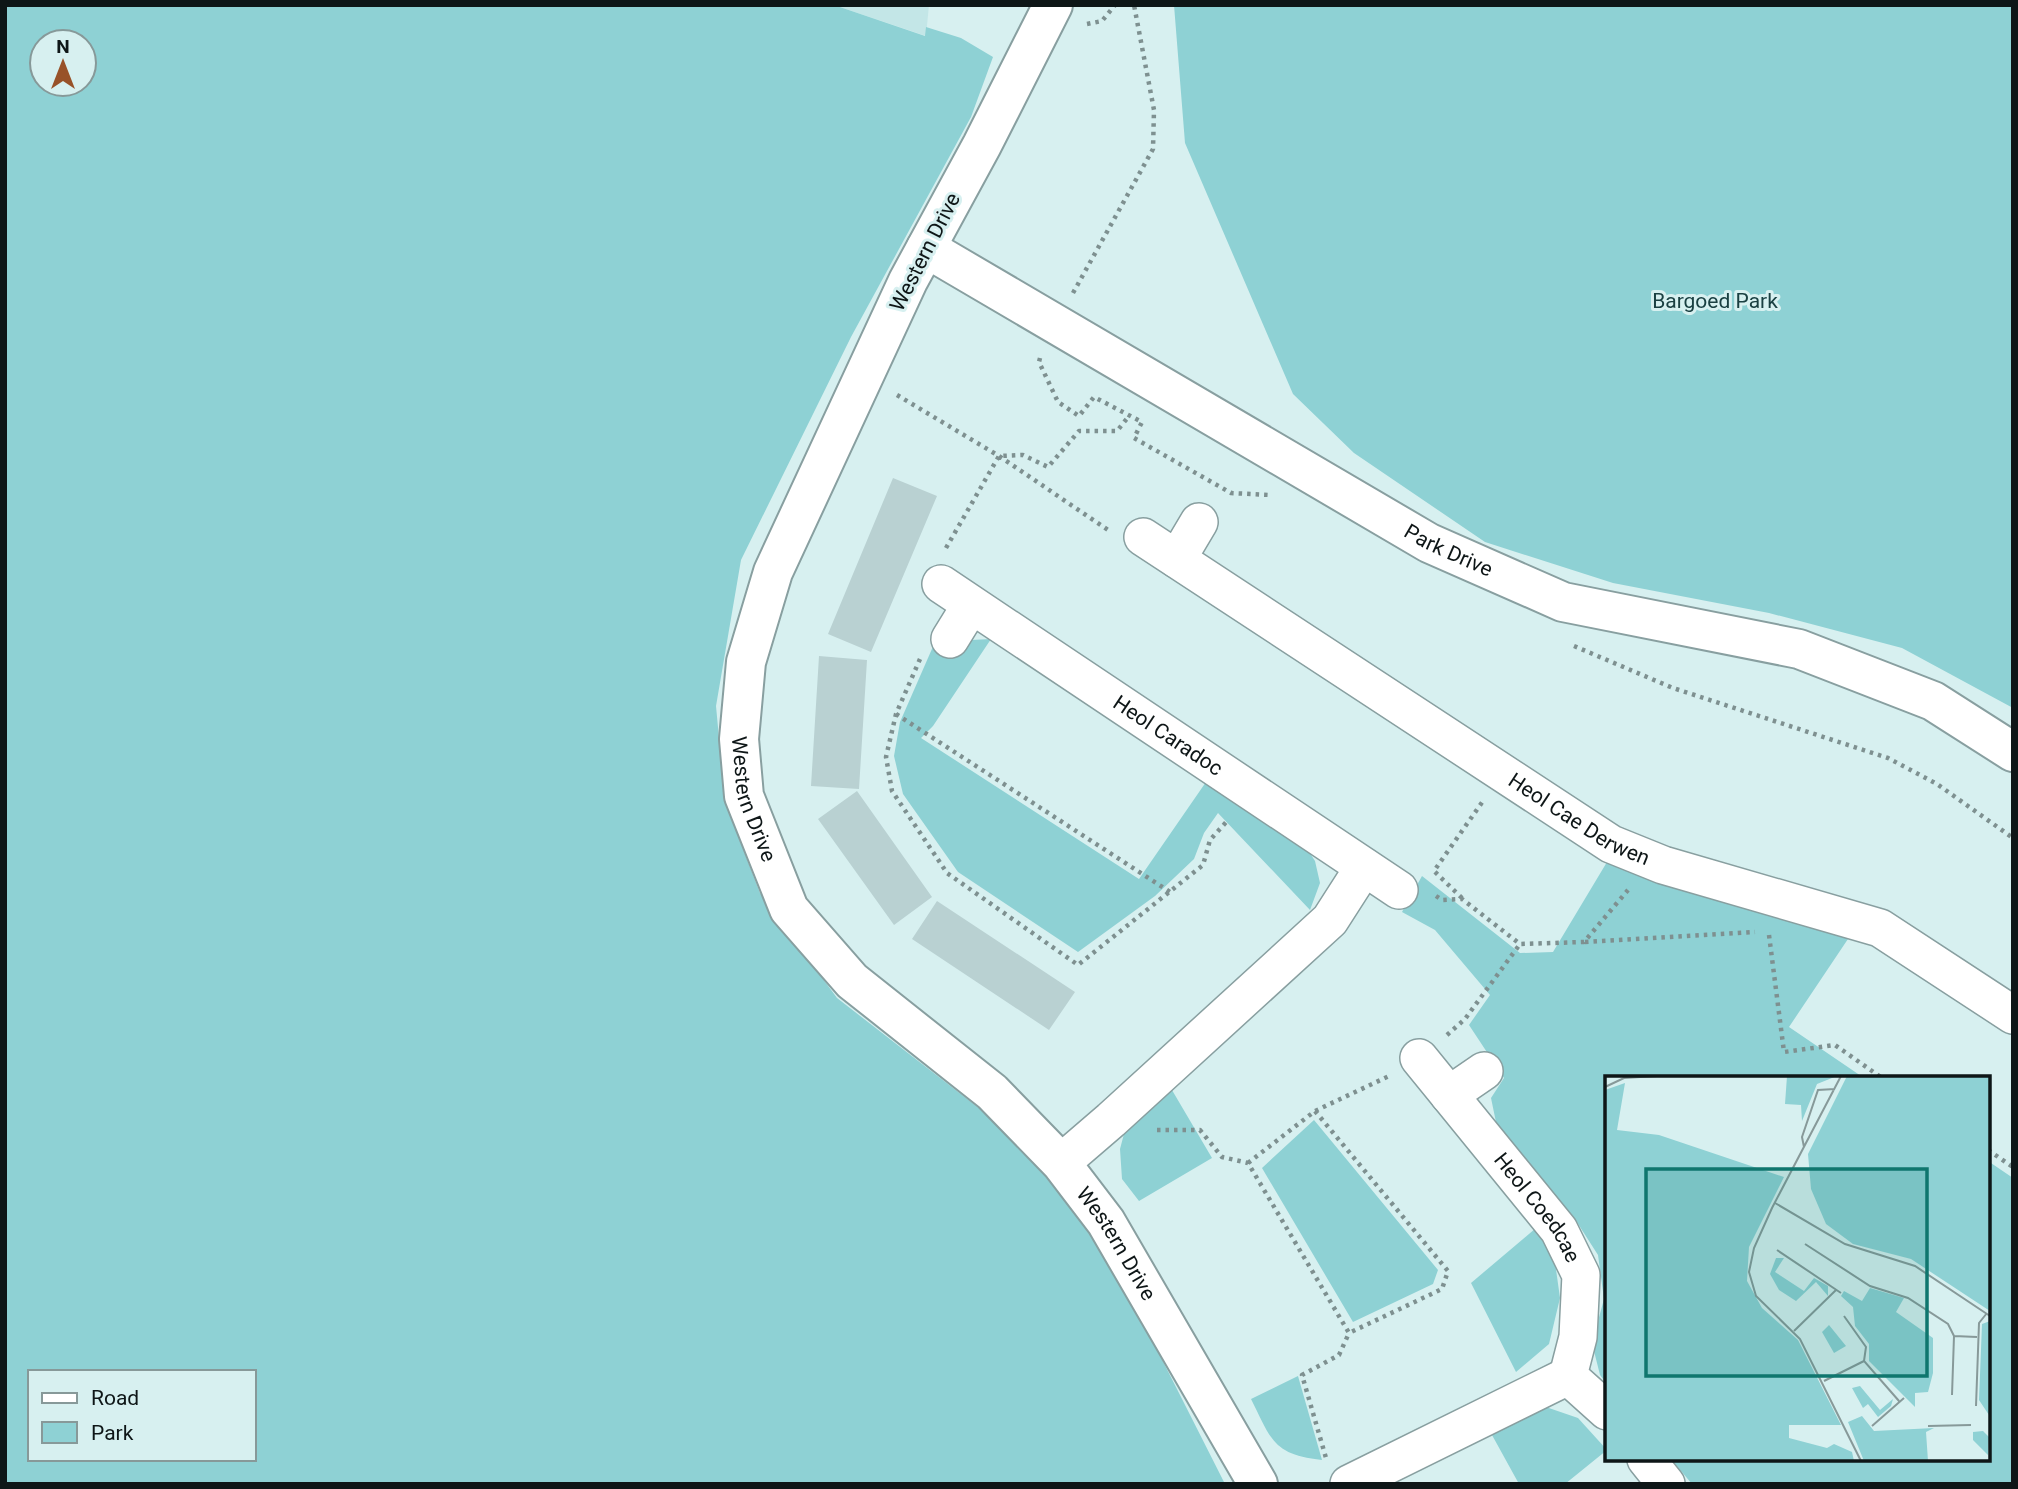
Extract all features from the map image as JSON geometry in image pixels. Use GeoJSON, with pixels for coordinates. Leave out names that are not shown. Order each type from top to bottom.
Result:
{"type":"FeatureCollection","features":[{"type":"Feature","properties":{"kind":"street","name":"Western Drive"},"geometry":{"type":"LineString","coordinates":[[1067,15],[926,248],[773,572],[746,662],[739,739],[744,796],[789,909],[852,981],[992,1092],[1061,1163],[1106,1222],[1258,1484]]}},
{"type":"Feature","properties":{"kind":"street","name":"Park Drive"},"geometry":{"type":"LineString","coordinates":[[926,248],[1429,543],[1563,602],[1799,649],[1934,701],[2013,752]]}},
{"type":"Feature","properties":{"kind":"street"},"geometry":{"type":"LineString","coordinates":[[1177,559],[1199,522]]}},
{"type":"Feature","properties":{"kind":"street","name":"Heol Cae Derwen"},"geometry":{"type":"LineString","coordinates":[[1143,537],[1611,844],[1653,860],[1880,928],[2013,1015]]}},
{"type":"Feature","properties":{"kind":"street","name":"Heol Caradoc"},"geometry":{"type":"LineString","coordinates":[[941,584],[1399,890]]}},
{"type":"Feature","properties":{"kind":"street"},"geometry":{"type":"LineString","coordinates":[[937,646],[971,605]]}},
{"type":"Feature","properties":{"kind":"street"},"geometry":{"type":"LineString","coordinates":[[1061,1163],[1330,920],[1364,867]]}},
{"type":"Feature","properties":{"kind":"street","name":"Heol Coedcae"},"geometry":{"type":"LineString","coordinates":[[1419,1058],[1559,1230],[1581,1275],[1578,1337],[1568,1376]]}},
{"type":"Feature","properties":{"kind":"street"},"geometry":{"type":"LineString","coordinates":[[1449,1095],[1484,1071]]}},
{"type":"Feature","properties":{"kind":"street"},"geometry":{"type":"LineString","coordinates":[[1338,1472],[1568,1376],[1605,1409]]}},
{"type":"Feature","properties":{"kind":"street"},"geometry":{"type":"LineString","coordinates":[[1648,1461],[1667,1484]]}},
{"type":"Feature","properties":{"kind":"path"},"geometry":{"type":"LineString","coordinates":[[1067,15],[1102,21],[1115,5]]}},
{"type":"Feature","properties":{"kind":"path"},"geometry":{"type":"LineString","coordinates":[[1071,297],[1153,149],[1154,110],[1134,5]]}},
{"type":"Feature","properties":{"kind":"path"},"geometry":{"type":"LineString","coordinates":[[941,584],[930,577],[999,456],[1023,454],[1048,467],[1079,431],[1117,431],[1129,416]]}},
{"type":"Feature","properties":{"kind":"path"},"geometry":{"type":"LineString","coordinates":[[937,646],[896,713],[886,757],[892,792],[947,873],[1078,965],[1203,865],[1210,840],[1252,793]]}},
{"type":"Feature","properties":{"kind":"path"},"geometry":{"type":"LineString","coordinates":[[896,713],[1170,892]]}},
{"type":"Feature","properties":{"kind":"path"},"geometry":{"type":"LineString","coordinates":[[1503,773],[1434,871],[1462,899],[1520,944],[1768,931],[1784,1052],[1835,1045],[1879,1076]]}},
{"type":"Feature","properties":{"kind":"path"},"geometry":{"type":"LineString","coordinates":[[1584,942],[1653,860]]}},
{"type":"Feature","properties":{"kind":"path"},"geometry":{"type":"LineString","coordinates":[[1399,890],[1422,888],[1442,900],[1462,899]]}},
{"type":"Feature","properties":{"kind":"path"},"geometry":{"type":"LineString","coordinates":[[1315,1111],[1448,1271],[1443,1289],[1349,1334],[1339,1355],[1302,1375],[1338,1472]]}},
{"type":"Feature","properties":{"kind":"path"},"geometry":{"type":"LineString","coordinates":[[1111,1120],[1122,1130],[1200,1130],[1222,1157],[1248,1163],[1349,1334]]}},
{"type":"Feature","properties":{"kind":"path"},"geometry":{"type":"LineString","coordinates":[[1990,1151],[2013,1167]]}},
{"type":"Feature","properties":{"kind":"shaded area"},"geometry":{"type":"Polygon","coordinates":[[[834,5],[929,5],[926,36],[834,5]]]}},
{"type":"Feature","properties":{"kind":"green space"},"geometry":{"type":"Polygon","coordinates":[[[5,5],[834,5],[925,36],[926,27],[961,38],[993,57],[971,117],[851,337],[741,560],[716,706],[725,802],[760,893],[837,998],[984,1112],[1095,1227],[1225,1484],[5,1484],[5,5]]]}},
{"type":"Feature","properties":{"kind":"green space","name":"Bargoed Park"},"geometry":{"type":"Polygon","coordinates":[[[1174,5],[2013,5],[2013,708],[1902,648],[1769,613],[1613,583],[1485,542],[1354,453],[1293,394],[1185,143],[1174,5]]]}},
{"type":"Feature","properties":{"kind":"green space"},"geometry":{"type":"Polygon","coordinates":[[[991,639],[933,726],[921,738],[1139,879],[1206,782],[1304,844],[1315,861],[1320,883],[1310,910],[1218,813],[1204,833],[1194,859],[1155,896],[1078,952],[958,872],[903,794],[894,756],[900,722],[935,642],[953,651],[971,640],[991,639]]]}},
{"type":"Feature","properties":{"kind":"green space"},"geometry":{"type":"Polygon","coordinates":[[[1610,857],[1854,930],[1789,1027],[1861,1076],[1605,1076],[1605,1381],[1600,1375],[1592,1343],[1604,1299],[1598,1255],[1573,1216],[1497,1127],[1491,1098],[1504,1078],[1469,1025],[1490,995],[1435,930],[1402,912],[1422,876],[1520,953],[1553,952],[1610,857]]]}},
{"type":"Feature","properties":{"kind":"green space"},"geometry":{"type":"Polygon","coordinates":[[[1169,1085],[1212,1158],[1139,1201],[1122,1179],[1120,1149],[1129,1115],[1169,1085]]]}},
{"type":"Feature","properties":{"kind":"green space"},"geometry":{"type":"Polygon","coordinates":[[[1314,1120],[1438,1270],[1433,1284],[1353,1322],[1262,1168],[1314,1120]]]}},
{"type":"Feature","properties":{"kind":"green space"},"geometry":{"type":"Polygon","coordinates":[[[1990,1162],[2013,1178],[2013,1484],[1692,1484],[1673,1461],[1990,1461],[1990,1162]]]}},
{"type":"Feature","properties":{"kind":"green space"},"geometry":{"type":"Polygon","coordinates":[[[1536,1228],[1554,1255],[1560,1298],[1549,1344],[1516,1372],[1471,1283],[1536,1228]]]}},
{"type":"Feature","properties":{"kind":"green space"},"geometry":{"type":"Polygon","coordinates":[[[1298,1376],[1322,1460],[1293,1454],[1276,1443],[1269,1435],[1251,1399],[1298,1376]]]}},
{"type":"Feature","properties":{"kind":"green space"},"geometry":{"type":"Polygon","coordinates":[[[1543,1406],[1578,1418],[1605,1448],[1605,1452],[1565,1484],[1519,1484],[1492,1435],[1543,1406]]]}},
{"type":"Feature","properties":{"kind":"building"},"geometry":{"type":"Polygon","coordinates":[[[893,478],[937,496],[871,652],[828,634],[893,478]]]}},
{"type":"Feature","properties":{"kind":"building"},"geometry":{"type":"Polygon","coordinates":[[[819,656],[867,660],[859,789],[811,786],[819,656]]]}},
{"type":"Feature","properties":{"kind":"building"},"geometry":{"type":"Polygon","coordinates":[[[857,791],[932,897],[894,925],[818,819],[857,791]]]}},
{"type":"Feature","properties":{"kind":"building"},"geometry":{"type":"Polygon","coordinates":[[[937,901],[1075,992],[1049,1030],[912,939],[937,901]]]}}]}
